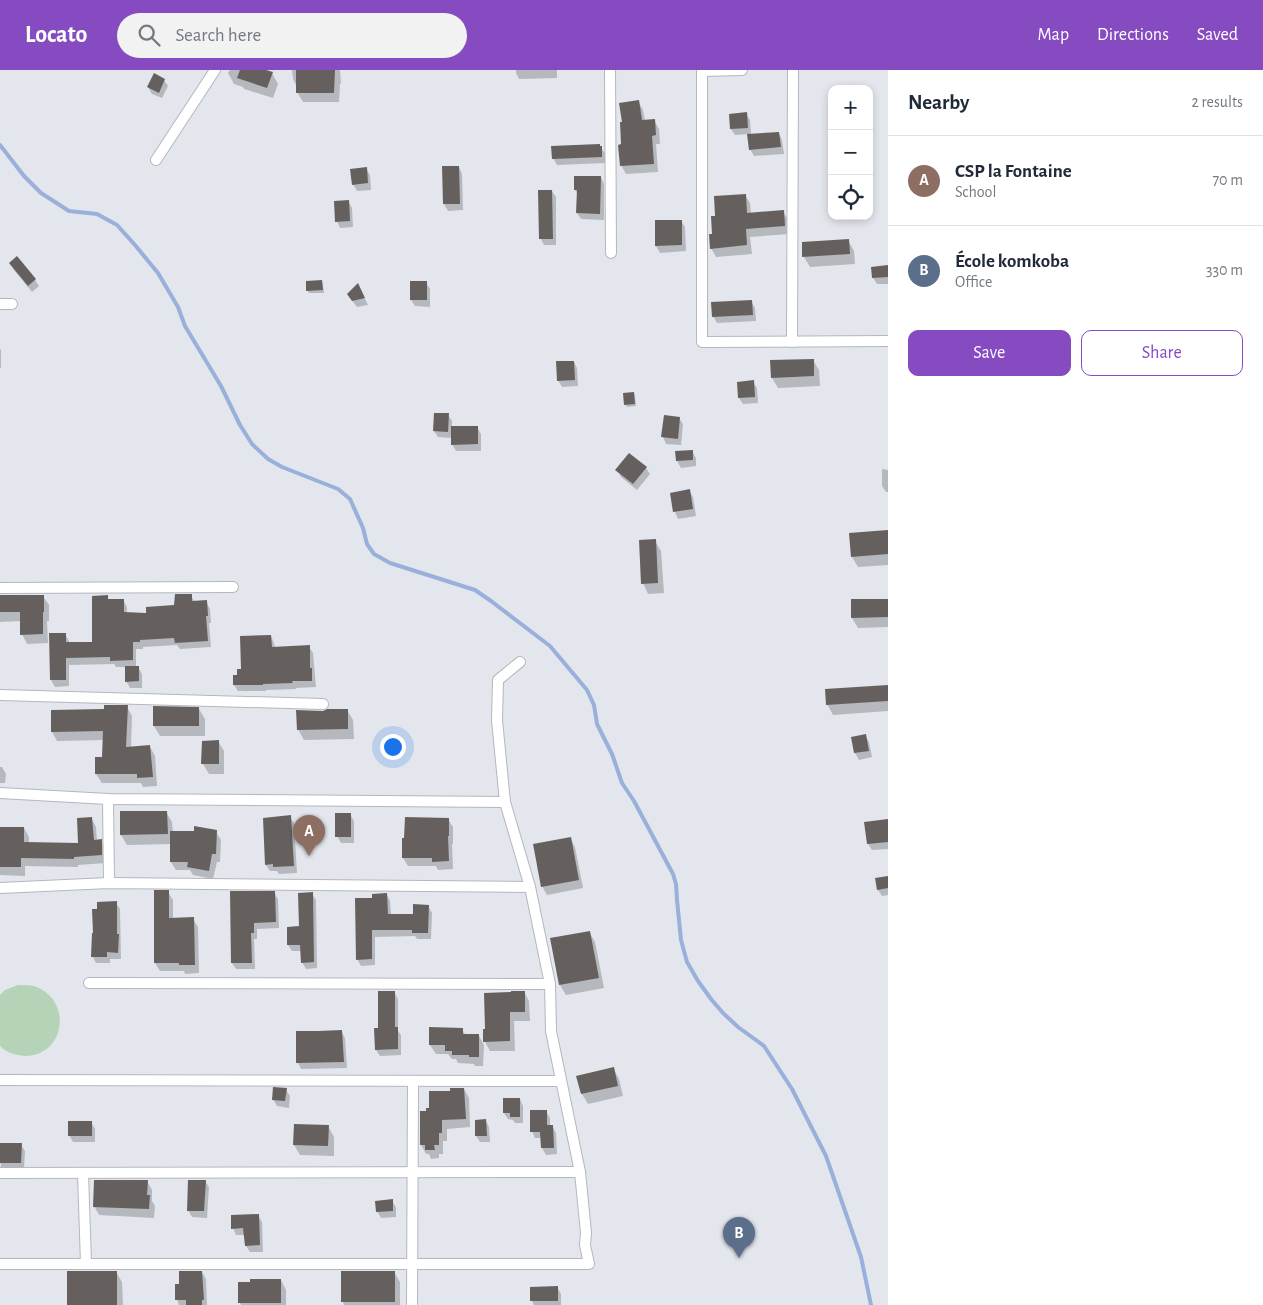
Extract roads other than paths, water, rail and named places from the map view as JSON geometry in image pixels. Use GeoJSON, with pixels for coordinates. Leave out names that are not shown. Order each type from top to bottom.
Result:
{"type":"FeatureCollection","features":[{"type":"Feature","properties":{"kind":"street"},"geometry":{"type":"LineString","coordinates":[[156,160],[215,70]]}},
{"type":"Feature","properties":{"kind":"street"},"geometry":{"type":"LineString","coordinates":[[610,70],[612,253]]}},
{"type":"Feature","properties":{"kind":"street"},"geometry":{"type":"LineString","coordinates":[[742,70],[702,70],[702,342],[888,341]]}},
{"type":"Feature","properties":{"kind":"street"},"geometry":{"type":"LineString","coordinates":[[792,342],[793,70]]}},
{"type":"Feature","properties":{"kind":"street"},"geometry":{"type":"LineString","coordinates":[[0,304],[12,304]]}},
{"type":"Feature","properties":{"kind":"street"},"geometry":{"type":"LineString","coordinates":[[0,588],[234,587]]}},
{"type":"Feature","properties":{"kind":"street"},"geometry":{"type":"LineString","coordinates":[[0,1264],[589,1264],[585,1246],[586,1233],[580,1172],[551,1030],[550,984],[530,887],[505,802],[496,720],[498,680],[520,662]]}},
{"type":"Feature","properties":{"kind":"street"},"geometry":{"type":"LineString","coordinates":[[0,695],[323,704]]}},
{"type":"Feature","properties":{"kind":"street"},"geometry":{"type":"LineString","coordinates":[[0,793],[108,799],[505,802]]}},
{"type":"Feature","properties":{"kind":"street"},"geometry":{"type":"LineString","coordinates":[[108,799],[108,883]]}},
{"type":"Feature","properties":{"kind":"street"},"geometry":{"type":"LineString","coordinates":[[0,888],[108,883],[530,887]]}},
{"type":"Feature","properties":{"kind":"street"},"geometry":{"type":"LineString","coordinates":[[89,983],[550,984]]}},
{"type":"Feature","properties":{"kind":"street"},"geometry":{"type":"LineString","coordinates":[[0,1080],[561,1081]]}},
{"type":"Feature","properties":{"kind":"street"},"geometry":{"type":"LineString","coordinates":[[412,1305],[413,1081]]}},
{"type":"Feature","properties":{"kind":"street"},"geometry":{"type":"LineString","coordinates":[[0,1173],[580,1172]]}},
{"type":"Feature","properties":{"kind":"street"},"geometry":{"type":"LineString","coordinates":[[83,1173],[86,1264]]}},
{"type":"Feature","properties":{"kind":"waterway"},"geometry":{"type":"LineString","coordinates":[[0,145],[24,176],[41,193],[69,211],[97,214],[117,225],[135,245],[158,273],[178,307],[185,326],[221,386],[240,425],[252,444],[268,459],[282,467],[338,489],[350,499],[363,528],[367,544],[374,554],[390,563],[475,590],[550,646],[587,690],[594,705],[597,724],[612,754],[622,783],[634,801],[673,874],[676,884],[681,940],[687,962],[698,981],[723,1013],[738,1027],[764,1046],[792,1089],[826,1156],[861,1257],[871,1305]]}},
{"type":"Feature","properties":{"kind":"place","name":"CSP la Fontaine"},"geometry":{"type":"Point","coordinates":[309,856]}},
{"type":"Feature","properties":{"kind":"place","name":"École komkoba"},"geometry":{"type":"Point","coordinates":[739,1258]}}]}
